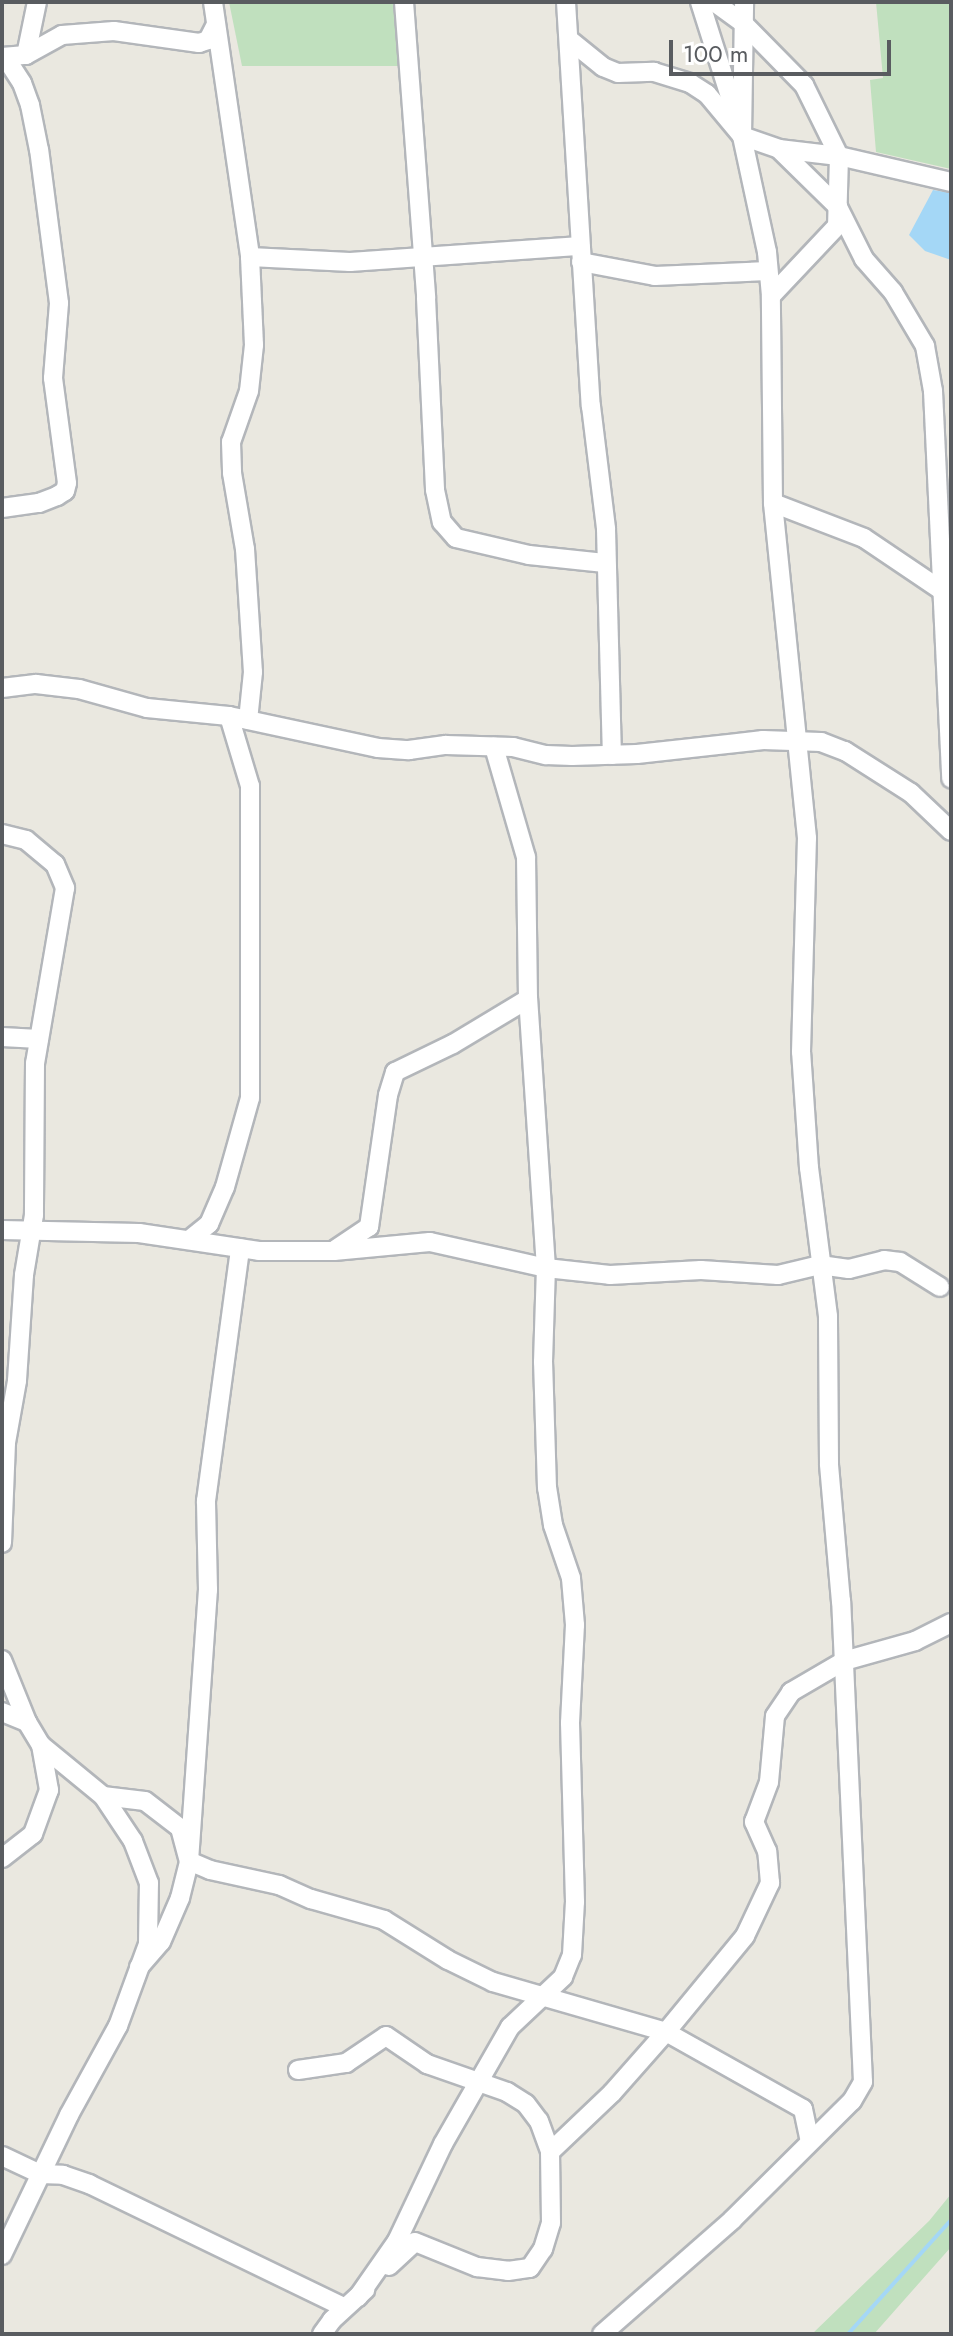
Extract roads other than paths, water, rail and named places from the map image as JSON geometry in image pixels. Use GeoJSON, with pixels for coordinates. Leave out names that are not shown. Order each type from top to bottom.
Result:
{"type":"FeatureCollection","features":[{"type":"Feature","properties":{"kind":"street"},"geometry":{"type":"LineString","coordinates":[[26,55],[37,2]]}},
{"type":"Feature","properties":{"kind":"street"},"geometry":{"type":"LineString","coordinates":[[189,1240],[209,1224],[225,1187],[250,1098],[250,786],[238,718],[253,672],[245,549],[232,473],[231,442],[249,391],[252,360],[250,257],[213,2]]}},
{"type":"Feature","properties":{"kind":"street"},"geometry":{"type":"LineString","coordinates":[[404,2],[435,490],[442,522],[456,538],[529,555],[605,563]]}},
{"type":"Feature","properties":{"kind":"street"},"geometry":{"type":"LineString","coordinates":[[566,2],[571,41],[580,254],[591,406],[606,529],[612,755]]}},
{"type":"Feature","properties":{"kind":"street"},"geometry":{"type":"LineString","coordinates":[[602,2334],[732,2220],[852,2101],[863,2082],[844,1661],[829,1464],[828,1316],[809,1168],[801,1052],[807,838],[773,503],[771,296],[742,136],[700,2]]}},
{"type":"Feature","properties":{"kind":"street"},"geometry":{"type":"LineString","coordinates":[[714,2],[744,24],[804,85],[839,156],[837,226],[771,296]]}},
{"type":"Feature","properties":{"kind":"street"},"geometry":{"type":"LineString","coordinates":[[742,136],[744,2]]}},
{"type":"Feature","properties":{"kind":"street"},"geometry":{"type":"LineString","coordinates":[[2,508],[39,503],[65,491],[67,483],[53,378],[59,303],[39,150],[22,83],[4,57],[26,55],[62,35],[114,31],[199,43],[208,40],[215,26]]}},
{"type":"Feature","properties":{"kind":"street"},"geometry":{"type":"LineString","coordinates":[[571,41],[603,67],[618,73],[654,72],[690,83],[707,94],[742,136],[779,149],[839,156],[951,182]]}},
{"type":"Feature","properties":{"kind":"street"},"geometry":{"type":"LineString","coordinates":[[779,149],[838,207],[864,259],[893,292],[925,346],[933,391],[951,779]]}},
{"type":"Feature","properties":{"kind":"street"},"geometry":{"type":"LineString","coordinates":[[250,257],[307,263],[580,254],[655,276],[768,271]]}},
{"type":"Feature","properties":{"kind":"street"},"geometry":{"type":"LineString","coordinates":[[773,503],[864,538],[944,592]]}},
{"type":"Feature","properties":{"kind":"street"},"geometry":{"type":"LineString","coordinates":[[2,688],[36,684],[79,689],[147,708],[238,718],[378,748],[494,747],[546,755],[612,755],[763,740],[821,742],[845,751],[911,793],[951,831]]}},
{"type":"Feature","properties":{"kind":"street"},"geometry":{"type":"LineString","coordinates":[[351,2303],[397,2241],[443,2144],[510,2027],[563,1977],[572,1955],[574,1856],[570,1723],[575,1625],[571,1578],[553,1525],[547,1488],[543,1362],[546,1268],[528,999],[526,857],[494,747]]}},
{"type":"Feature","properties":{"kind":"street"},"geometry":{"type":"LineString","coordinates":[[2,834],[26,840],[55,864],[65,888],[39,1039],[31,1233],[24,1275],[17,1381],[6,1443],[2,1543]]}},
{"type":"Feature","properties":{"kind":"street"},"geometry":{"type":"LineString","coordinates":[[334,1251],[369,1227],[388,1095],[395,1072],[453,1044],[528,999]]}},
{"type":"Feature","properties":{"kind":"street"},"geometry":{"type":"LineString","coordinates":[[2,1037],[39,1039]]}},
{"type":"Feature","properties":{"kind":"street"},"geometry":{"type":"LineString","coordinates":[[2,1230],[139,1233],[240,1248],[334,1251],[430,1242],[546,1268],[610,1275],[701,1270],[778,1275],[820,1265],[849,1269],[884,1260],[900,1262],[940,1287]]}},
{"type":"Feature","properties":{"kind":"street"},"geometry":{"type":"LineString","coordinates":[[139,1967],[161,1942],[180,1898],[189,1861],[208,1590],[206,1501],[240,1248]]}},
{"type":"Feature","properties":{"kind":"street"},"geometry":{"type":"LineString","coordinates":[[550,2152],[612,2093],[745,1936],[770,1883],[767,1851],[754,1822],[769,1782],[775,1716],[791,1692],[844,1661],[915,1641],[951,1623]]}},
{"type":"Feature","properties":{"kind":"street"},"geometry":{"type":"LineString","coordinates":[[2,1660],[27,1722],[41,1745],[103,1796],[133,1841],[149,1883],[148,1944],[118,2026],[40,2174],[2,2255]]}},
{"type":"Feature","properties":{"kind":"street"},"geometry":{"type":"LineString","coordinates":[[2,1712],[27,1722]]}},
{"type":"Feature","properties":{"kind":"street"},"geometry":{"type":"LineString","coordinates":[[2,1858],[33,1834],[49,1790],[41,1745]]}},
{"type":"Feature","properties":{"kind":"street"},"geometry":{"type":"LineString","coordinates":[[103,1796],[145,1801],[180,1828],[189,1861]]}},
{"type":"Feature","properties":{"kind":"street"},"geometry":{"type":"LineString","coordinates":[[189,1861],[210,1870],[279,1885],[311,1899],[384,1920],[448,1960],[493,1982],[666,2032],[803,2109],[810,2141]]}},
{"type":"Feature","properties":{"kind":"street"},"geometry":{"type":"LineString","coordinates":[[298,2070],[346,2063],[386,2036],[427,2064],[479,2082],[526,2104],[539,2121],[550,2152],[551,2223],[543,2249],[530,2268],[508,2271],[477,2267],[415,2242],[322,2334]]}},
{"type":"Feature","properties":{"kind":"street"},"geometry":{"type":"LineString","coordinates":[[2,2156],[40,2174],[63,2175],[89,2184],[351,2303]]}},
{"type":"Feature","properties":{"kind":"water"},"geometry":{"type":"Polygon","coordinates":[[[933,190],[951,193],[951,260],[925,251],[909,235],[933,190]]]}},
{"type":"Feature","properties":{"kind":"waterway"},"geometry":{"type":"LineString","coordinates":[[848,2334],[951,2220]]}}]}
